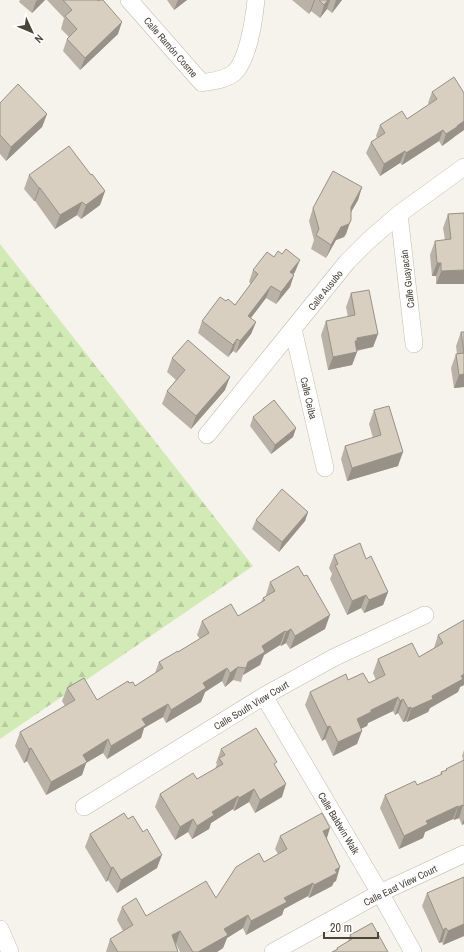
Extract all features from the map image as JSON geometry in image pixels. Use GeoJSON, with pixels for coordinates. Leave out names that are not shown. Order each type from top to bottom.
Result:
{"type":"FeatureCollection","features":[{"type":"Feature","properties":{"kind":"street","name":"Calle Ramón Cosme"},"geometry":{"type":"LineString","coordinates":[[129,0],[202,83],[222,79],[234,73],[242,62],[254,24],[256,0]]}},
{"type":"Feature","properties":{"kind":"street","name":"Calle Ausubo"},"geometry":{"type":"LineString","coordinates":[[207,435],[347,262],[399,214],[464,167]]}},
{"type":"Feature","properties":{"kind":"street","name":"Calle Guayacán"},"geometry":{"type":"LineString","coordinates":[[399,214],[414,344]]}},
{"type":"Feature","properties":{"kind":"street","name":"Calle Ceiba"},"geometry":{"type":"LineString","coordinates":[[293,329],[325,468]]}},
{"type":"Feature","properties":{"kind":"street","name":"Calle South View Court"},"geometry":{"type":"LineString","coordinates":[[84,808],[264,696],[335,657],[425,615]]}},
{"type":"Feature","properties":{"kind":"street","name":"Calle Baldwin Walk"},"geometry":{"type":"LineString","coordinates":[[264,696],[413,952]]}},
{"type":"Feature","properties":{"kind":"street","name":"Calle East View Court"},"geometry":{"type":"LineString","coordinates":[[273,952],[380,893],[464,854]]}},
{"type":"Feature","properties":{"kind":"street"},"geometry":{"type":"LineString","coordinates":[[0,929],[10,952]]}},
{"type":"Feature","properties":{"kind":"green space"},"geometry":{"type":"Polygon","coordinates":[[[0,244],[253,566],[0,739],[0,244]]]}},
{"type":"Feature","properties":{"kind":"building"},"geometry":{"type":"Polygon","coordinates":[[[63,0],[103,0],[122,22],[85,58],[67,39],[77,29],[65,16],[72,10],[63,0]]]}},
{"type":"Feature","properties":{"kind":"building"},"geometry":{"type":"Polygon","coordinates":[[[319,0],[328,0],[324,5],[319,0]]]}},
{"type":"Feature","properties":{"kind":"building"},"geometry":{"type":"Polygon","coordinates":[[[454,77],[464,93],[464,121],[446,134],[443,130],[406,153],[405,151],[384,164],[371,142],[385,133],[380,125],[402,111],[407,119],[437,99],[432,92],[454,77]]]}},
{"type":"Feature","properties":{"kind":"building"},"geometry":{"type":"Polygon","coordinates":[[[18,84],[47,114],[11,147],[0,135],[0,103],[18,84]]]}},
{"type":"Feature","properties":{"kind":"building"},"geometry":{"type":"Polygon","coordinates":[[[69,146],[105,191],[86,205],[82,202],[60,215],[29,175],[69,146]]]}},
{"type":"Feature","properties":{"kind":"building"},"geometry":{"type":"Polygon","coordinates":[[[333,171],[362,187],[351,207],[351,220],[349,224],[341,227],[331,245],[316,235],[319,229],[313,208],[333,171]]]}},
{"type":"Feature","properties":{"kind":"building"},"geometry":{"type":"Polygon","coordinates":[[[464,213],[464,270],[441,271],[441,263],[437,263],[435,241],[451,239],[448,214],[464,213]]]}},
{"type":"Feature","properties":{"kind":"building"},"geometry":{"type":"Polygon","coordinates":[[[286,249],[300,260],[290,272],[294,275],[281,292],[271,286],[248,316],[256,322],[240,341],[237,339],[233,345],[202,321],[220,297],[226,301],[228,299],[235,305],[258,274],[253,270],[267,252],[274,257],[278,251],[282,254],[286,249]]]}},
{"type":"Feature","properties":{"kind":"building"},"geometry":{"type":"Polygon","coordinates":[[[369,290],[378,334],[357,338],[357,341],[355,341],[357,352],[333,357],[326,321],[355,315],[351,293],[369,290]]]}},
{"type":"Feature","properties":{"kind":"building"},"geometry":{"type":"Polygon","coordinates":[[[461,332],[464,332],[464,353],[461,332]]]}},
{"type":"Feature","properties":{"kind":"building"},"geometry":{"type":"Polygon","coordinates":[[[188,340],[230,377],[196,416],[167,391],[185,370],[172,358],[188,340]]]}},
{"type":"Feature","properties":{"kind":"building"},"geometry":{"type":"Polygon","coordinates":[[[464,353],[464,374],[459,375],[456,354],[464,353]]]}},
{"type":"Feature","properties":{"kind":"building"},"geometry":{"type":"Polygon","coordinates":[[[274,400],[296,428],[275,445],[253,417],[274,400]]]}},
{"type":"Feature","properties":{"kind":"building"},"geometry":{"type":"Polygon","coordinates":[[[389,406],[403,452],[352,468],[345,446],[381,435],[374,410],[389,406]]]}},
{"type":"Feature","properties":{"kind":"building"},"geometry":{"type":"Polygon","coordinates":[[[282,489],[308,512],[282,542],[256,520],[282,489]]]}},
{"type":"Feature","properties":{"kind":"building"},"geometry":{"type":"Polygon","coordinates":[[[360,543],[366,559],[371,556],[388,592],[369,600],[366,595],[352,601],[335,565],[338,564],[334,555],[360,543]]]}},
{"type":"Feature","properties":{"kind":"building"},"geometry":{"type":"Polygon","coordinates":[[[298,566],[304,576],[307,575],[330,615],[295,636],[291,629],[286,632],[285,631],[262,646],[265,652],[248,662],[246,668],[238,667],[230,673],[227,668],[203,683],[206,688],[171,710],[168,704],[142,719],[146,725],[111,746],[108,739],[83,755],[87,762],[51,782],[31,748],[29,749],[20,732],[75,700],[67,688],[84,678],[97,700],[128,681],[129,683],[133,682],[135,686],[163,668],[159,662],[209,633],[202,621],[231,604],[238,616],[265,600],[263,598],[275,591],[270,582],[298,566]]]}},
{"type":"Feature","properties":{"kind":"building"},"geometry":{"type":"Polygon","coordinates":[[[464,620],[464,674],[461,676],[463,679],[432,696],[433,699],[411,709],[411,707],[408,708],[403,699],[400,701],[398,697],[371,710],[371,712],[357,719],[362,731],[338,742],[330,726],[327,727],[310,692],[346,674],[348,680],[363,673],[369,683],[385,675],[378,659],[412,643],[419,657],[443,643],[438,635],[464,620]]]}},
{"type":"Feature","properties":{"kind":"building"},"geometry":{"type":"Polygon","coordinates":[[[256,728],[277,762],[274,764],[286,784],[260,800],[254,789],[239,798],[238,796],[212,812],[214,815],[197,826],[193,819],[180,827],[160,794],[193,773],[197,779],[223,764],[219,758],[225,755],[221,749],[256,728]]]}},
{"type":"Feature","properties":{"kind":"building"},"geometry":{"type":"Polygon","coordinates":[[[464,760],[464,806],[458,806],[426,821],[428,824],[404,836],[385,795],[415,781],[417,785],[442,774],[441,772],[464,760]]]}},
{"type":"Feature","properties":{"kind":"building"},"geometry":{"type":"Polygon","coordinates":[[[124,813],[128,819],[133,816],[143,832],[147,829],[162,855],[121,880],[113,867],[111,868],[90,834],[124,813]]]}},
{"type":"Feature","properties":{"kind":"building"},"geometry":{"type":"Polygon","coordinates":[[[322,813],[330,828],[323,831],[340,867],[335,870],[337,873],[284,898],[287,902],[251,921],[248,915],[224,929],[228,935],[198,952],[193,952],[180,931],[172,935],[178,952],[118,952],[110,939],[133,925],[122,907],[136,898],[146,916],[206,881],[216,898],[236,867],[259,853],[264,862],[287,849],[280,836],[322,813]]]}},
{"type":"Feature","properties":{"kind":"building"},"geometry":{"type":"Polygon","coordinates":[[[464,877],[464,924],[448,931],[446,928],[443,930],[427,893],[464,877]]]}},
{"type":"Feature","properties":{"kind":"building"},"geometry":{"type":"Polygon","coordinates":[[[372,923],[388,952],[332,952],[352,939],[350,935],[372,923]]]}}]}
